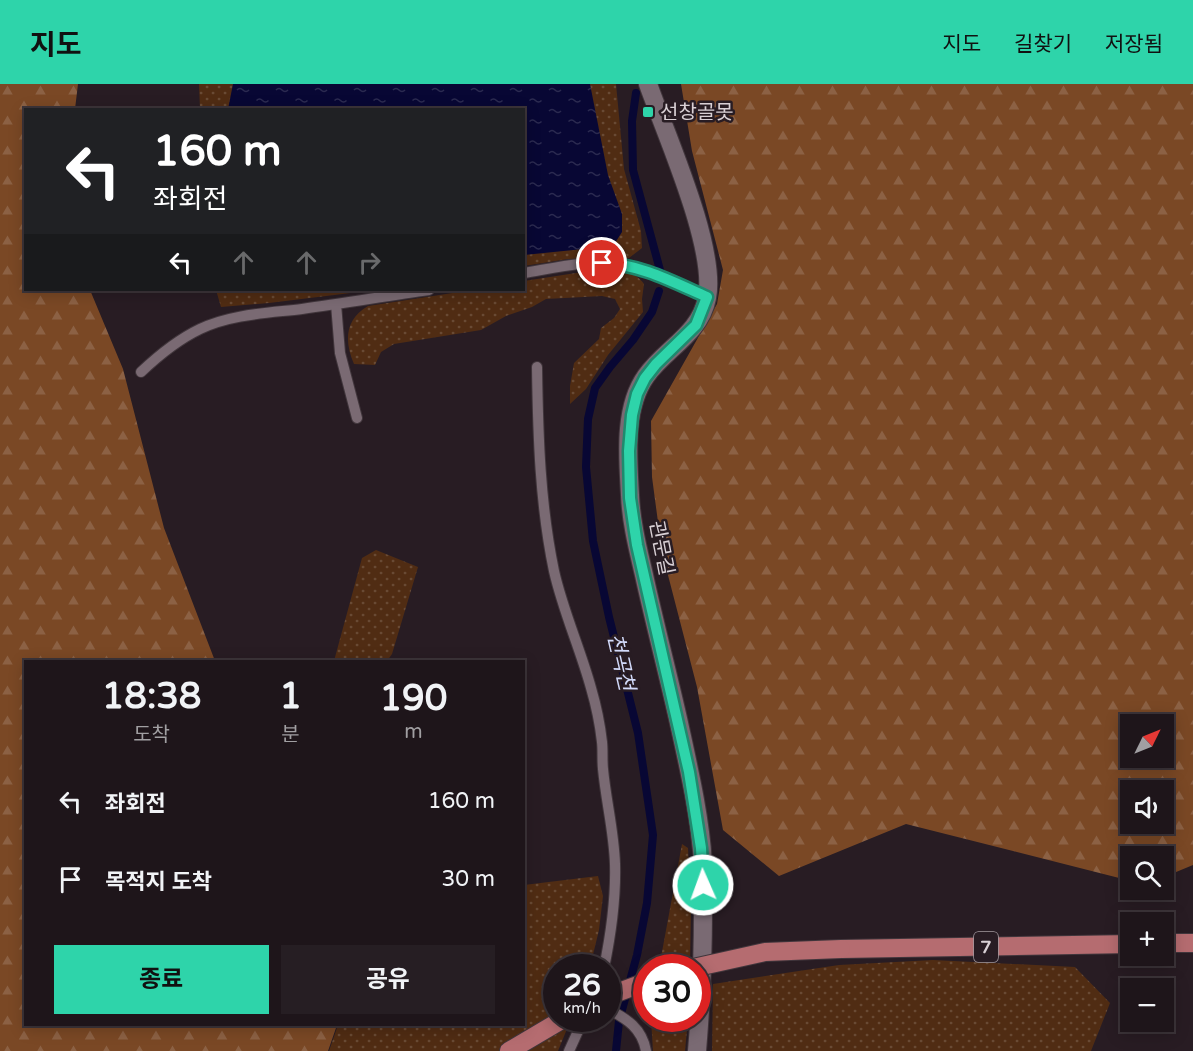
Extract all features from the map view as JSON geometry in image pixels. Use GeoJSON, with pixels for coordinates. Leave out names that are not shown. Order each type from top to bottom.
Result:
{"type":"FeatureCollection","features":[{"type":"Feature","properties":{"kind":"highway","name":"7"},"geometry":{"type":"LineString","coordinates":[[711,964],[765,952],[1120,944]]}},
{"type":"Feature","properties":{"kind":"highway"},"geometry":{"type":"LineString","coordinates":[[509,1051],[543,1031]]}},
{"type":"Feature","properties":{"kind":"street","name":"관문길"},"geometry":{"type":"LineString","coordinates":[[648,84],[692,207],[709,274],[707,297],[696,325],[656,364],[645,378],[637,394],[632,415],[629,451],[630,498],[637,545],[680,724],[697,816],[703,864],[702,981],[697,1051]]}},
{"type":"Feature","properties":{"kind":"lane"},"geometry":{"type":"LineString","coordinates":[[525,273],[581,265],[619,264],[657,275],[707,297]]}},
{"type":"Feature","properties":{"kind":"lane"},"geometry":{"type":"LineString","coordinates":[[141,372],[160,354],[201,329],[221,322],[422,291]]}},
{"type":"Feature","properties":{"kind":"lane"},"geometry":{"type":"LineString","coordinates":[[336,304],[340,353],[357,418]]}},
{"type":"Feature","properties":{"kind":"lane"},"geometry":{"type":"LineString","coordinates":[[537,367],[538,443],[546,527],[567,620],[591,687],[602,740],[615,881],[606,954]]}},
{"type":"Feature","properties":{"kind":"lane"},"geometry":{"type":"LineString","coordinates":[[621,1016],[638,1030],[645,1043],[646,1051]]}},
{"type":"Feature","properties":{"kind":"lane"},"geometry":{"type":"LineString","coordinates":[[569,1051],[578,1032]]}},
{"type":"Feature","properties":{"kind":"shaded area"},"geometry":{"type":"Polygon","coordinates":[[[199,84],[616,84],[624,169],[641,231],[642,248],[629,258],[568,259],[525,266],[525,108],[200,108],[199,84]]]}},
{"type":"Feature","properties":{"kind":"shaded area"},"geometry":{"type":"Polygon","coordinates":[[[602,269],[625,272],[636,276],[644,284],[643,312],[608,355],[586,389],[570,404],[574,363],[599,339],[601,328],[614,318],[620,309],[615,299],[602,296],[546,299],[532,307],[506,316],[481,330],[394,344],[381,352],[375,365],[354,364],[349,347],[349,331],[355,317],[368,306],[466,291],[525,291],[525,281],[602,269]]]}},
{"type":"Feature","properties":{"kind":"shaded area"},"geometry":{"type":"Polygon","coordinates":[[[216,291],[367,291],[269,303],[221,307],[216,291]]]}},
{"type":"Feature","properties":{"kind":"shaded area"},"geometry":{"type":"Polygon","coordinates":[[[376,550],[418,567],[392,654],[388,660],[334,660],[362,558],[376,550]]]}},
{"type":"Feature","properties":{"kind":"shaded area"},"geometry":{"type":"Polygon","coordinates":[[[682,844],[688,848],[690,954],[662,954],[682,844]]]}},
{"type":"Feature","properties":{"kind":"shaded area"},"geometry":{"type":"Polygon","coordinates":[[[598,876],[603,896],[593,954],[543,954],[543,1032],[566,1032],[558,1051],[329,1051],[338,1026],[525,1026],[525,885],[598,876]]]}},
{"type":"Feature","properties":{"kind":"shaded area"},"geometry":{"type":"Polygon","coordinates":[[[933,960],[1075,967],[1110,1003],[1091,1051],[712,1051],[713,984],[839,965],[933,960]]]}},
{"type":"Feature","properties":{"kind":"shaded area"},"geometry":{"type":"Polygon","coordinates":[[[652,1032],[687,1032],[685,1051],[653,1051],[652,1032]]]}},
{"type":"Feature","properties":{"kind":"green space"},"geometry":{"type":"Polygon","coordinates":[[[0,84],[78,84],[75,108],[24,108],[24,291],[90,291],[123,369],[164,528],[215,660],[24,660],[24,1026],[337,1026],[328,1051],[0,1051],[0,84]]]}},
{"type":"Feature","properties":{"kind":"green space"},"geometry":{"type":"Polygon","coordinates":[[[681,84],[1193,84],[1193,865],[1174,873],[1174,846],[1120,846],[1120,878],[906,824],[779,876],[723,830],[697,687],[662,552],[652,477],[651,421],[717,304],[723,270],[692,151],[681,84]]]}},
{"type":"Feature","properties":{"kind":"water"},"geometry":{"type":"Polygon","coordinates":[[[233,84],[590,84],[608,175],[622,214],[622,232],[613,246],[525,255],[525,108],[228,108],[233,84]]]}},
{"type":"Feature","properties":{"kind":"waterway","name":"천곡천"},"geometry":{"type":"LineString","coordinates":[[636,93],[632,121],[633,170],[660,270]]}},
{"type":"Feature","properties":{"kind":"waterway","name":"천곡천"},"geometry":{"type":"LineString","coordinates":[[616,1051],[619,1021],[637,955],[647,903],[653,835],[638,733],[593,541],[586,467],[588,419],[595,388],[652,312],[659,291]]}},
{"type":"Feature","properties":{"kind":"place","name":"선창골못"},"geometry":{"type":"Point","coordinates":[648,112]}},
{"type":"Feature","properties":{"kind":"route"},"geometry":{"type":"LineString","coordinates":[[602,263],[637,268],[707,297],[696,325],[645,378],[637,394],[632,415],[629,451],[630,498],[637,545],[680,724],[697,816],[703,864],[703,885]]}}]}
